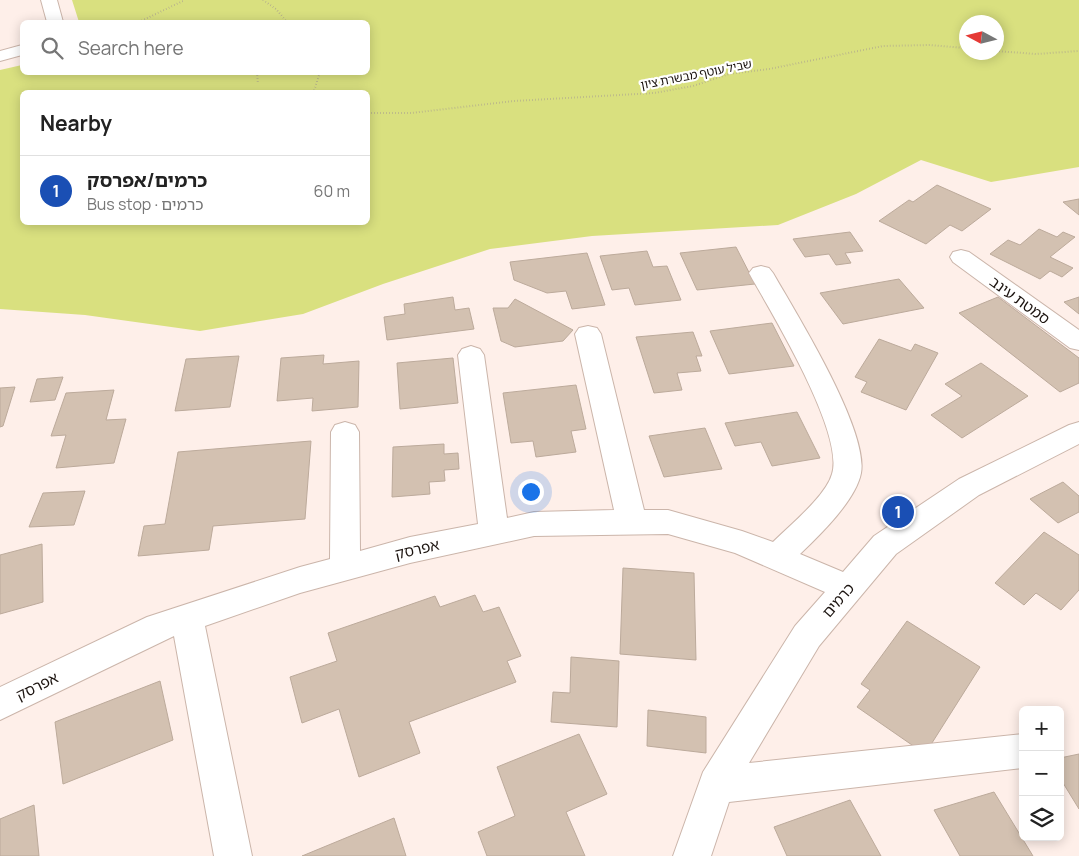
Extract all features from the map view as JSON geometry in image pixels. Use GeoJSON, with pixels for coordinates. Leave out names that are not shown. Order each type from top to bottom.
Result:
{"type":"FeatureCollection","features":[{"type":"Feature","properties":{"kind":"street"},"geometry":{"type":"LineString","coordinates":[[49,0],[54,20]]}},
{"type":"Feature","properties":{"kind":"street"},"geometry":{"type":"LineString","coordinates":[[0,56],[20,51]]}},
{"type":"Feature","properties":{"kind":"street","name":"סמטת עינב"},"geometry":{"type":"LineString","coordinates":[[961,257],[1079,342]]}},
{"type":"Feature","properties":{"kind":"street"},"geometry":{"type":"LineString","coordinates":[[761,273],[836,412],[846,445],[848,472],[830,503],[777,558]]}},
{"type":"Feature","properties":{"kind":"street"},"geometry":{"type":"LineString","coordinates":[[588,334],[632,522]]}},
{"type":"Feature","properties":{"kind":"street"},"geometry":{"type":"LineString","coordinates":[[471,355],[494,533]]}},
{"type":"Feature","properties":{"kind":"street"},"geometry":{"type":"LineString","coordinates":[[345,432],[345,568]]}},
{"type":"Feature","properties":{"kind":"street","name":"כרמים"},"geometry":{"type":"LineString","coordinates":[[692,856],[716,785],[807,636],[885,545],[969,487],[1079,432]]}},
{"type":"Feature","properties":{"kind":"street","name":"אפרסק"},"geometry":{"type":"LineString","coordinates":[[0,704],[159,628],[187,618],[300,580],[410,550],[534,524],[668,522],[742,543],[848,588]]}},
{"type":"Feature","properties":{"kind":"street"},"geometry":{"type":"LineString","coordinates":[[187,618],[233,856]]}},
{"type":"Feature","properties":{"kind":"street"},"geometry":{"type":"LineString","coordinates":[[716,785],[1019,751]]}},
{"type":"Feature","properties":{"kind":"path"},"geometry":{"type":"LineString","coordinates":[[143,20],[185,0]]}},
{"type":"Feature","properties":{"kind":"path"},"geometry":{"type":"LineString","coordinates":[[263,0],[276,9],[285,20]]}},
{"type":"Feature","properties":{"kind":"path","name":"שביל עוטף מבשרת ציון"},"geometry":{"type":"LineString","coordinates":[[370,113],[411,113],[514,101],[654,93],[693,86],[729,74],[769,69],[883,46],[930,45],[959,47]]}},
{"type":"Feature","properties":{"kind":"path"},"geometry":{"type":"LineString","coordinates":[[1004,52],[1036,54],[1079,51]]}},
{"type":"Feature","properties":{"kind":"path"},"geometry":{"type":"LineString","coordinates":[[257,75],[258,84]]}},
{"type":"Feature","properties":{"kind":"path"},"geometry":{"type":"LineString","coordinates":[[314,90],[319,75]]}},
{"type":"Feature","properties":{"kind":"green space"},"geometry":{"type":"Polygon","coordinates":[[[72,0],[1079,0],[1079,167],[991,182],[921,160],[856,194],[778,225],[592,236],[490,249],[383,284],[303,314],[200,331],[85,315],[0,309],[0,70],[20,65],[20,75],[370,75],[370,20],[78,20],[72,0]]]}},
{"type":"Feature","properties":{"kind":"building"},"geometry":{"type":"Polygon","coordinates":[[[937,185],[991,209],[962,231],[950,225],[926,244],[879,221],[909,200],[913,202],[937,185]]]}},
{"type":"Feature","properties":{"kind":"building"},"geometry":{"type":"Polygon","coordinates":[[[1079,199],[1079,215],[1063,202],[1079,199]]]}},
{"type":"Feature","properties":{"kind":"building"},"geometry":{"type":"Polygon","coordinates":[[[1039,229],[1057,237],[1063,232],[1075,237],[1050,257],[1073,268],[1062,277],[1050,271],[1040,279],[990,254],[1008,240],[1020,245],[1039,229]]]}},
{"type":"Feature","properties":{"kind":"building"},"geometry":{"type":"Polygon","coordinates":[[[850,232],[863,251],[845,253],[851,263],[836,265],[829,254],[805,257],[793,239],[850,232]]]}},
{"type":"Feature","properties":{"kind":"building"},"geometry":{"type":"Polygon","coordinates":[[[736,247],[755,284],[697,290],[680,253],[736,247]]]}},
{"type":"Feature","properties":{"kind":"building"},"geometry":{"type":"Polygon","coordinates":[[[647,251],[653,267],[667,266],[681,300],[635,305],[629,288],[612,290],[600,256],[647,251]]]}},
{"type":"Feature","properties":{"kind":"building"},"geometry":{"type":"Polygon","coordinates":[[[587,253],[605,305],[572,309],[566,291],[547,293],[514,280],[510,262],[587,253]]]}},
{"type":"Feature","properties":{"kind":"building"},"geometry":{"type":"Polygon","coordinates":[[[899,279],[924,308],[843,324],[820,293],[899,279]]]}},
{"type":"Feature","properties":{"kind":"building"},"geometry":{"type":"Polygon","coordinates":[[[453,297],[455,310],[469,308],[474,329],[387,340],[384,317],[405,314],[404,304],[453,297]]]}},
{"type":"Feature","properties":{"kind":"building"},"geometry":{"type":"Polygon","coordinates":[[[998,297],[1079,358],[1079,383],[1060,392],[959,313],[998,297]]]}},
{"type":"Feature","properties":{"kind":"building"},"geometry":{"type":"Polygon","coordinates":[[[1079,297],[1079,314],[1064,302],[1079,297]]]}},
{"type":"Feature","properties":{"kind":"building"},"geometry":{"type":"Polygon","coordinates":[[[515,299],[573,330],[563,341],[515,347],[501,341],[493,308],[508,308],[515,299]]]}},
{"type":"Feature","properties":{"kind":"building"},"geometry":{"type":"Polygon","coordinates":[[[772,323],[794,366],[729,374],[710,331],[772,323]]]}},
{"type":"Feature","properties":{"kind":"building"},"geometry":{"type":"Polygon","coordinates":[[[693,332],[702,356],[696,356],[701,371],[677,373],[682,390],[654,393],[636,337],[693,332]]]}},
{"type":"Feature","properties":{"kind":"building"},"geometry":{"type":"Polygon","coordinates":[[[879,339],[911,351],[915,344],[938,353],[906,410],[861,392],[867,382],[855,377],[879,339]]]}},
{"type":"Feature","properties":{"kind":"building"},"geometry":{"type":"Polygon","coordinates":[[[324,355],[323,364],[359,361],[358,407],[312,411],[313,398],[277,401],[281,358],[324,355]]]}},
{"type":"Feature","properties":{"kind":"building"},"geometry":{"type":"Polygon","coordinates":[[[239,356],[230,407],[175,411],[186,359],[239,356]]]}},
{"type":"Feature","properties":{"kind":"building"},"geometry":{"type":"Polygon","coordinates":[[[453,358],[458,403],[400,409],[397,363],[453,358]]]}},
{"type":"Feature","properties":{"kind":"building"},"geometry":{"type":"Polygon","coordinates":[[[981,363],[1028,396],[962,438],[931,415],[962,396],[945,384],[981,363]]]}},
{"type":"Feature","properties":{"kind":"building"},"geometry":{"type":"Polygon","coordinates":[[[63,377],[55,400],[30,402],[37,379],[63,377]]]}},
{"type":"Feature","properties":{"kind":"building"},"geometry":{"type":"Polygon","coordinates":[[[576,385],[586,429],[571,431],[576,452],[536,457],[533,441],[511,443],[503,393],[576,385]]]}},
{"type":"Feature","properties":{"kind":"building"},"geometry":{"type":"Polygon","coordinates":[[[15,387],[3,426],[0,427],[0,388],[15,387]]]}},
{"type":"Feature","properties":{"kind":"building"},"geometry":{"type":"Polygon","coordinates":[[[114,390],[106,420],[126,419],[114,463],[56,468],[66,435],[51,436],[66,393],[114,390]]]}},
{"type":"Feature","properties":{"kind":"building"},"geometry":{"type":"Polygon","coordinates":[[[797,412],[820,458],[772,466],[761,442],[735,446],[725,423],[797,412]]]}},
{"type":"Feature","properties":{"kind":"building"},"geometry":{"type":"Polygon","coordinates":[[[705,428],[722,469],[664,477],[649,436],[705,428]]]}},
{"type":"Feature","properties":{"kind":"building"},"geometry":{"type":"Polygon","coordinates":[[[311,441],[305,519],[213,526],[209,550],[138,556],[144,526],[165,524],[178,452],[311,441]]]}},
{"type":"Feature","properties":{"kind":"building"},"geometry":{"type":"Polygon","coordinates":[[[444,444],[444,454],[458,453],[459,469],[444,470],[445,481],[429,482],[430,494],[392,497],[393,447],[444,444]]]}},
{"type":"Feature","properties":{"kind":"building"},"geometry":{"type":"Polygon","coordinates":[[[1063,482],[1079,496],[1079,512],[1058,523],[1030,499],[1063,482]]]}},
{"type":"Feature","properties":{"kind":"building"},"geometry":{"type":"Polygon","coordinates":[[[85,491],[74,525],[29,527],[43,493],[85,491]]]}},
{"type":"Feature","properties":{"kind":"building"},"geometry":{"type":"Polygon","coordinates":[[[1044,532],[1079,555],[1079,590],[1061,610],[1036,593],[1024,605],[995,583],[1044,532]]]}},
{"type":"Feature","properties":{"kind":"building"},"geometry":{"type":"Polygon","coordinates":[[[42,544],[43,602],[0,614],[0,555],[42,544]]]}},
{"type":"Feature","properties":{"kind":"building"},"geometry":{"type":"Polygon","coordinates":[[[623,568],[694,573],[696,660],[620,654],[623,568]]]}},
{"type":"Feature","properties":{"kind":"building"},"geometry":{"type":"Polygon","coordinates":[[[475,595],[483,612],[499,607],[521,656],[507,661],[516,682],[409,722],[420,753],[359,777],[339,709],[302,723],[290,677],[337,661],[328,633],[435,596],[440,607],[475,595]]]}},
{"type":"Feature","properties":{"kind":"building"},"geometry":{"type":"Polygon","coordinates":[[[907,621],[980,667],[925,754],[857,707],[870,690],[861,684],[907,621]]]}},
{"type":"Feature","properties":{"kind":"building"},"geometry":{"type":"Polygon","coordinates":[[[571,657],[619,661],[617,727],[551,722],[553,692],[570,693],[571,657]]]}},
{"type":"Feature","properties":{"kind":"building"},"geometry":{"type":"Polygon","coordinates":[[[160,681],[173,740],[63,784],[55,722],[160,681]]]}},
{"type":"Feature","properties":{"kind":"building"},"geometry":{"type":"Polygon","coordinates":[[[648,710],[706,717],[706,753],[647,746],[648,710]]]}},
{"type":"Feature","properties":{"kind":"building"},"geometry":{"type":"Polygon","coordinates":[[[579,734],[607,794],[566,812],[585,856],[487,856],[478,832],[515,816],[497,767],[579,734]]]}},
{"type":"Feature","properties":{"kind":"building"},"geometry":{"type":"Polygon","coordinates":[[[1079,754],[1079,809],[1064,785],[1064,757],[1079,754]]]}},
{"type":"Feature","properties":{"kind":"building"},"geometry":{"type":"Polygon","coordinates":[[[994,792],[1019,833],[1019,841],[1024,841],[1033,856],[960,856],[934,810],[994,792]]]}},
{"type":"Feature","properties":{"kind":"building"},"geometry":{"type":"Polygon","coordinates":[[[850,800],[881,856],[787,856],[774,827],[850,800]]]}},
{"type":"Feature","properties":{"kind":"building"},"geometry":{"type":"Polygon","coordinates":[[[34,805],[39,856],[0,856],[0,819],[34,805]]]}},
{"type":"Feature","properties":{"kind":"building"},"geometry":{"type":"Polygon","coordinates":[[[394,818],[406,856],[302,856],[394,818]]]}},
{"type":"Feature","properties":{"kind":"place","name":"כרמים/אפרסק"},"geometry":{"type":"Point","coordinates":[898,512]}}]}
